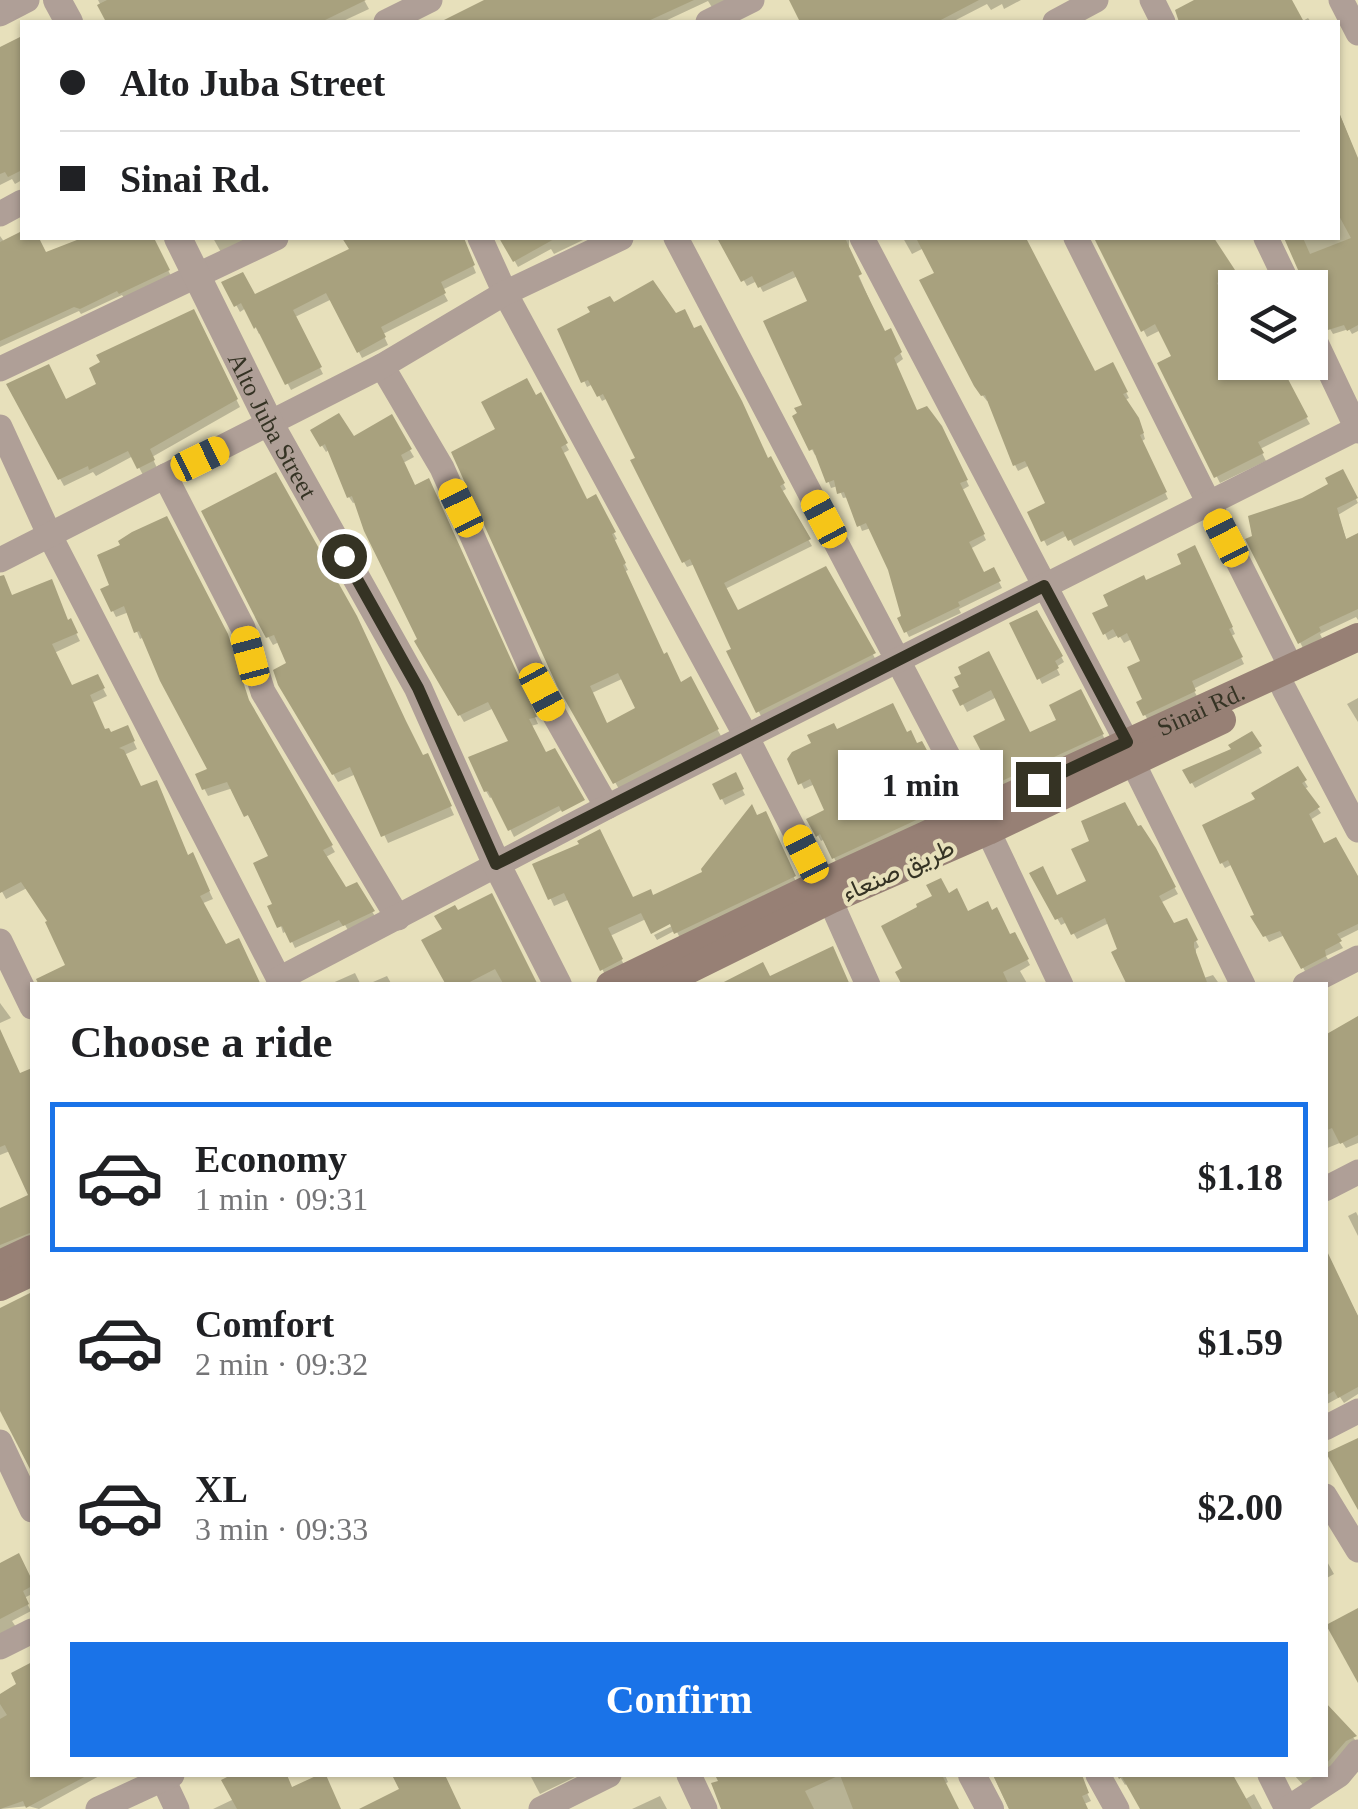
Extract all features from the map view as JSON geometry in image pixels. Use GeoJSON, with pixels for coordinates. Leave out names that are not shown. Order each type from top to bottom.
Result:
{"type":"FeatureCollection","features":[{"type":"Feature","properties":{"kind":"main road"},"geometry":{"type":"LineString","coordinates":[[1288,679],[1358,637]]}},
{"type":"Feature","properties":{"kind":"main road","name":"طريق صنعاء"},"geometry":{"type":"LineString","coordinates":[[692,978],[825,892],[1288,679],[1358,657]]}},
{"type":"Feature","properties":{"kind":"main road"},"geometry":{"type":"LineString","coordinates":[[617,982],[825,892]]}},
{"type":"Feature","properties":{"kind":"main road"},"geometry":{"type":"LineString","coordinates":[[0,1264],[30,1250]]}},
{"type":"Feature","properties":{"kind":"main road"},"geometry":{"type":"LineString","coordinates":[[0,1287],[30,1273]]}},
{"type":"Feature","properties":{"kind":"street"},"geometry":{"type":"LineString","coordinates":[[0,14],[27,0]]}},
{"type":"Feature","properties":{"kind":"street"},"geometry":{"type":"LineString","coordinates":[[390,20],[430,0]]}},
{"type":"Feature","properties":{"kind":"street"},"geometry":{"type":"LineString","coordinates":[[712,20],[752,0]]}},
{"type":"Feature","properties":{"kind":"street"},"geometry":{"type":"LineString","coordinates":[[1341,0],[1358,33]]}},
{"type":"Feature","properties":{"kind":"street"},"geometry":{"type":"LineString","coordinates":[[1057,20],[1086,2]]}},
{"type":"Feature","properties":{"kind":"street","name":"Alto Juba Street"},"geometry":{"type":"LineString","coordinates":[[179,240],[270,424],[418,688],[496,864],[556,982]]}},
{"type":"Feature","properties":{"kind":"street"},"geometry":{"type":"LineString","coordinates":[[0,369],[272,240]]}},
{"type":"Feature","properties":{"kind":"street"},"geometry":{"type":"LineString","coordinates":[[481,240],[746,736],[867,982]]}},
{"type":"Feature","properties":{"kind":"street"},"geometry":{"type":"LineString","coordinates":[[0,560],[382,366],[506,293],[617,240]]}},
{"type":"Feature","properties":{"kind":"street"},"geometry":{"type":"LineString","coordinates":[[677,240],[983,822],[1059,982]]}},
{"type":"Feature","properties":{"kind":"street"},"geometry":{"type":"LineString","coordinates":[[863,240],[1130,753],[1242,982]]}},
{"type":"Feature","properties":{"kind":"street"},"geometry":{"type":"LineString","coordinates":[[1077,240],[1209,506],[1358,830]]}},
{"type":"Feature","properties":{"kind":"street"},"geometry":{"type":"LineString","coordinates":[[1267,240],[1281,270]]}},
{"type":"Feature","properties":{"kind":"street"},"geometry":{"type":"LineString","coordinates":[[382,366],[442,468],[542,692],[607,807]]}},
{"type":"Feature","properties":{"kind":"street"},"geometry":{"type":"LineString","coordinates":[[0,427],[50,536],[280,982],[607,807],[1358,429],[1328,367]]}},
{"type":"Feature","properties":{"kind":"street"},"geometry":{"type":"LineString","coordinates":[[165,476],[243,628],[263,692],[398,918]]}},
{"type":"Feature","properties":{"kind":"street"},"geometry":{"type":"LineString","coordinates":[[0,941],[30,1002]]}},
{"type":"Feature","properties":{"kind":"street"},"geometry":{"type":"LineString","coordinates":[[1311,982],[1358,958]]}},
{"type":"Feature","properties":{"kind":"street"},"geometry":{"type":"LineString","coordinates":[[1328,1187],[1358,1172]]}},
{"type":"Feature","properties":{"kind":"street"},"geometry":{"type":"LineString","coordinates":[[1328,1426],[1358,1411]]}},
{"type":"Feature","properties":{"kind":"street"},"geometry":{"type":"LineString","coordinates":[[0,1442],[30,1506]]}},
{"type":"Feature","properties":{"kind":"street"},"geometry":{"type":"LineString","coordinates":[[1328,1501],[1358,1550]]}},
{"type":"Feature","properties":{"kind":"street"},"geometry":{"type":"LineString","coordinates":[[0,1648],[30,1632]]}},
{"type":"Feature","properties":{"kind":"street"},"geometry":{"type":"LineString","coordinates":[[1271,1777],[1287,1809],[1348,1782],[1358,1752]]}},
{"type":"Feature","properties":{"kind":"street"},"geometry":{"type":"LineString","coordinates":[[98,1809],[165,1777],[177,1809]]}},
{"type":"Feature","properties":{"kind":"street"},"geometry":{"type":"LineString","coordinates":[[542,1809],[605,1777]]}},
{"type":"Feature","properties":{"kind":"street"},"geometry":{"type":"LineString","coordinates":[[690,1777],[706,1809]]}},
{"type":"Feature","properties":{"kind":"street"},"geometry":{"type":"LineString","coordinates":[[973,1777],[990,1809]]}},
{"type":"Feature","properties":{"kind":"street"},"geometry":{"type":"LineString","coordinates":[[1099,1777],[1117,1809]]}},
{"type":"Feature","properties":{"kind":"building"},"geometry":{"type":"Polygon","coordinates":[[[107,0],[366,0],[325,20],[105,20],[97,5],[107,0]]]}},
{"type":"Feature","properties":{"kind":"building"},"geometry":{"type":"Polygon","coordinates":[[[484,0],[694,0],[650,20],[444,20],[484,0]]]}},
{"type":"Feature","properties":{"kind":"building"},"geometry":{"type":"Polygon","coordinates":[[[789,0],[979,0],[941,20],[799,20],[789,0]]]}},
{"type":"Feature","properties":{"kind":"building"},"geometry":{"type":"Polygon","coordinates":[[[1194,0],[1292,0],[1303,20],[1178,20],[1175,10],[1194,0]]]}},
{"type":"Feature","properties":{"kind":"building"},"geometry":{"type":"Polygon","coordinates":[[[20,37],[20,171],[8,177],[5,172],[0,174],[0,47],[20,37]]]}},
{"type":"Feature","properties":{"kind":"building"},"geometry":{"type":"Polygon","coordinates":[[[1340,115],[1358,158],[1358,325],[1347,331],[1344,325],[1328,330],[1328,270],[1298,270],[1285,240],[1304,240],[1310,254],[1351,238],[1340,218],[1340,115]]]}},
{"type":"Feature","properties":{"kind":"building"},"geometry":{"type":"Polygon","coordinates":[[[20,232],[20,240],[40,240],[46,252],[77,240],[155,240],[170,270],[0,341],[0,242],[20,232]]]}},
{"type":"Feature","properties":{"kind":"building"},"geometry":{"type":"Polygon","coordinates":[[[343,240],[465,240],[475,265],[441,282],[446,293],[381,327],[386,337],[357,353],[326,293],[293,310],[322,367],[285,385],[256,327],[241,303],[234,307],[221,282],[243,272],[255,294],[349,249],[343,240]]]}},
{"type":"Feature","properties":{"kind":"building"},"geometry":{"type":"Polygon","coordinates":[[[500,240],[552,240],[513,262],[500,240]]]}},
{"type":"Feature","properties":{"kind":"building"},"geometry":{"type":"Polygon","coordinates":[[[718,240],[846,240],[862,274],[858,276],[885,331],[891,328],[902,352],[894,358],[917,410],[927,406],[942,426],[968,480],[960,483],[985,534],[969,542],[984,572],[994,567],[1001,581],[904,633],[897,618],[901,616],[888,570],[866,523],[857,527],[844,492],[837,494],[834,480],[826,483],[813,449],[809,451],[792,416],[797,413],[794,408],[802,405],[763,321],[807,301],[793,271],[758,288],[752,276],[741,282],[718,240]]]}},
{"type":"Feature","properties":{"kind":"building"},"geometry":{"type":"Polygon","coordinates":[[[917,240],[1027,240],[1095,371],[1113,362],[1128,392],[1123,394],[1139,418],[1144,433],[1140,435],[1167,492],[1068,541],[1063,531],[1041,542],[1027,512],[1045,503],[1025,461],[1013,466],[985,395],[981,396],[974,386],[919,280],[934,273],[917,240]]]}},
{"type":"Feature","properties":{"kind":"building"},"geometry":{"type":"Polygon","coordinates":[[[1095,240],[1215,240],[1235,270],[1218,270],[1218,380],[1288,380],[1308,417],[1258,442],[1264,453],[1214,478],[1157,363],[1171,356],[1155,324],[1141,332],[1095,240]]]}},
{"type":"Feature","properties":{"kind":"building"},"geometry":{"type":"Polygon","coordinates":[[[653,280],[676,313],[685,309],[694,328],[701,325],[768,458],[771,456],[785,483],[780,486],[811,539],[724,583],[738,610],[826,566],[876,653],[756,713],[726,651],[731,649],[690,559],[682,563],[630,460],[635,458],[603,394],[597,397],[588,380],[581,383],[557,329],[590,312],[587,307],[610,296],[614,302],[653,280]]]}},
{"type":"Feature","properties":{"kind":"building"},"geometry":{"type":"Polygon","coordinates":[[[194,309],[238,399],[150,449],[155,460],[137,469],[128,451],[58,480],[6,384],[49,364],[66,399],[96,384],[89,368],[100,362],[96,355],[194,309]]]}},
{"type":"Feature","properties":{"kind":"building"},"geometry":{"type":"Polygon","coordinates":[[[527,378],[536,395],[541,392],[568,443],[561,447],[587,499],[596,494],[616,532],[612,534],[626,563],[623,565],[664,654],[667,652],[681,682],[691,676],[719,729],[613,784],[557,686],[451,452],[495,429],[481,402],[527,378]],[[618,673],[590,686],[607,723],[635,708],[618,673]]]}},
{"type":"Feature","properties":{"kind":"building"},"geometry":{"type":"Polygon","coordinates":[[[339,413],[354,436],[392,414],[412,449],[401,455],[415,485],[429,478],[537,717],[529,719],[546,752],[555,748],[585,800],[562,812],[559,806],[508,831],[468,757],[508,741],[488,702],[458,716],[414,641],[417,639],[364,531],[352,496],[347,498],[325,444],[320,447],[310,430],[339,413]]]}},
{"type":"Feature","properties":{"kind":"building"},"geometry":{"type":"Polygon","coordinates":[[[1343,469],[1358,498],[1337,508],[1346,539],[1358,533],[1358,609],[1319,627],[1321,631],[1298,644],[1245,539],[1252,536],[1248,516],[1302,498],[1328,484],[1325,478],[1343,469]]]}},
{"type":"Feature","properties":{"kind":"building"},"geometry":{"type":"Polygon","coordinates":[[[276,472],[357,616],[423,755],[428,753],[452,806],[381,837],[350,767],[332,775],[278,685],[273,670],[286,663],[274,635],[266,638],[201,511],[276,472]]]}},
{"type":"Feature","properties":{"kind":"building"},"geometry":{"type":"Polygon","coordinates":[[[167,516],[228,634],[249,700],[333,845],[323,850],[346,887],[357,882],[375,911],[343,926],[339,920],[290,943],[282,926],[277,928],[267,906],[272,904],[253,863],[268,856],[248,815],[244,817],[227,782],[202,790],[195,774],[207,769],[160,681],[139,631],[134,633],[124,606],[111,612],[100,589],[109,585],[97,555],[120,545],[118,541],[132,532],[167,516]]]}},
{"type":"Feature","properties":{"kind":"building"},"geometry":{"type":"Polygon","coordinates":[[[1195,545],[1243,657],[1192,681],[1196,691],[1143,716],[1136,702],[1142,699],[1127,667],[1140,661],[1127,633],[1118,638],[1113,629],[1103,635],[1092,613],[1108,606],[1103,595],[1144,575],[1146,580],[1181,564],[1177,554],[1195,545]]]}},
{"type":"Feature","properties":{"kind":"building"},"geometry":{"type":"Polygon","coordinates":[[[4,575],[12,595],[52,579],[68,620],[71,618],[78,633],[52,644],[72,685],[98,674],[105,688],[90,695],[105,729],[111,732],[128,725],[135,741],[119,748],[124,750],[141,786],[157,780],[188,855],[193,852],[210,891],[200,896],[226,944],[239,938],[260,982],[38,982],[36,979],[65,965],[47,921],[21,882],[0,893],[0,576],[4,575]]]}},
{"type":"Feature","properties":{"kind":"building"},"geometry":{"type":"Polygon","coordinates":[[[1037,610],[1063,656],[1055,661],[1059,668],[1037,680],[1009,623],[1037,610]]]}},
{"type":"Feature","properties":{"kind":"building"},"geometry":{"type":"Polygon","coordinates":[[[989,651],[1030,732],[1056,720],[1049,705],[1081,689],[1104,734],[991,786],[985,775],[992,772],[973,736],[1005,720],[991,690],[960,706],[952,690],[959,687],[954,677],[961,674],[958,667],[989,651]]]}},
{"type":"Feature","properties":{"kind":"building"},"geometry":{"type":"Polygon","coordinates":[[[893,703],[907,732],[911,730],[917,743],[922,741],[929,754],[925,756],[940,776],[933,781],[936,794],[921,800],[927,815],[832,859],[820,834],[816,837],[806,819],[824,810],[810,779],[798,785],[787,759],[792,752],[811,743],[807,735],[834,723],[837,729],[893,703]]]}},
{"type":"Feature","properties":{"kind":"building"},"geometry":{"type":"Polygon","coordinates":[[[1252,731],[1262,746],[1190,784],[1182,770],[1231,749],[1228,745],[1252,731]]]}},
{"type":"Feature","properties":{"kind":"building"},"geometry":{"type":"Polygon","coordinates":[[[1298,766],[1307,780],[1302,783],[1320,807],[1309,814],[1324,843],[1336,837],[1358,876],[1358,924],[1337,934],[1342,941],[1325,950],[1326,956],[1301,969],[1280,931],[1263,937],[1250,916],[1254,915],[1228,860],[1220,864],[1202,825],[1255,799],[1251,793],[1298,766]]]}},
{"type":"Feature","properties":{"kind":"building"},"geometry":{"type":"Polygon","coordinates":[[[736,772],[744,789],[720,800],[712,784],[736,772]]]}},
{"type":"Feature","properties":{"kind":"building"},"geometry":{"type":"Polygon","coordinates":[[[1125,802],[1176,887],[1159,896],[1174,923],[1187,918],[1198,940],[1194,947],[1207,982],[1126,982],[1111,952],[1117,949],[1105,918],[1071,935],[1062,917],[1055,920],[1029,873],[1043,866],[1057,895],[1086,881],[1071,849],[1089,841],[1081,821],[1125,802]]]}},
{"type":"Feature","properties":{"kind":"building"},"geometry":{"type":"Polygon","coordinates":[[[752,804],[757,815],[766,811],[796,876],[674,934],[670,924],[651,934],[641,913],[608,928],[623,959],[600,971],[564,893],[548,900],[532,864],[579,844],[577,841],[600,829],[633,897],[651,889],[653,895],[702,872],[752,804]]]}},
{"type":"Feature","properties":{"kind":"building"},"geometry":{"type":"Polygon","coordinates":[[[941,878],[949,893],[957,888],[968,911],[988,901],[992,910],[997,907],[1010,934],[1015,932],[1029,959],[1003,972],[1008,982],[900,982],[895,972],[902,968],[881,926],[932,896],[926,885],[941,878]]]}},
{"type":"Feature","properties":{"kind":"building"},"geometry":{"type":"Polygon","coordinates":[[[492,893],[536,982],[502,982],[495,969],[470,982],[444,982],[421,940],[442,929],[434,916],[455,905],[458,910],[492,893]]]}},
{"type":"Feature","properties":{"kind":"building"},"geometry":{"type":"Polygon","coordinates":[[[833,946],[849,982],[724,982],[763,962],[770,976],[833,946]]]}},
{"type":"Feature","properties":{"kind":"building"},"geometry":{"type":"Polygon","coordinates":[[[1358,1016],[1358,1135],[1340,1144],[1332,1128],[1328,1130],[1328,1033],[1358,1016]]]}},
{"type":"Feature","properties":{"kind":"building"},"geometry":{"type":"Polygon","coordinates":[[[0,1029],[20,1073],[30,1069],[30,1233],[0,1245],[0,1208],[28,1195],[5,1145],[0,1147],[0,1029]]]}},
{"type":"Feature","properties":{"kind":"building"},"geometry":{"type":"Polygon","coordinates":[[[1328,1253],[1358,1316],[1358,1387],[1338,1398],[1334,1391],[1328,1394],[1328,1253]]]}},
{"type":"Feature","properties":{"kind":"building"},"geometry":{"type":"Polygon","coordinates":[[[30,1293],[30,1469],[0,1411],[0,1308],[30,1293]]]}},
{"type":"Feature","properties":{"kind":"building"},"geometry":{"type":"Polygon","coordinates":[[[1358,1438],[1358,1510],[1328,1457],[1328,1452],[1358,1438]]]}},
{"type":"Feature","properties":{"kind":"building"},"geometry":{"type":"Polygon","coordinates":[[[19,1553],[30,1576],[30,1587],[23,1591],[29,1604],[0,1619],[0,1563],[19,1553]]]}},
{"type":"Feature","properties":{"kind":"building"},"geometry":{"type":"Polygon","coordinates":[[[1358,1608],[1358,1683],[1328,1629],[1328,1624],[1358,1608]]]}},
{"type":"Feature","properties":{"kind":"building"},"geometry":{"type":"Polygon","coordinates":[[[30,1663],[30,1777],[84,1777],[26,1808],[23,1801],[0,1809],[0,1719],[7,1715],[0,1704],[0,1694],[16,1684],[11,1673],[30,1663]]]}},
{"type":"Feature","properties":{"kind":"building"},"geometry":{"type":"Polygon","coordinates":[[[1328,1705],[1357,1736],[1346,1741],[1328,1762],[1328,1705]]]}},
{"type":"Feature","properties":{"kind":"building"},"geometry":{"type":"Polygon","coordinates":[[[288,1777],[292,1787],[314,1777],[327,1777],[341,1809],[237,1809],[221,1780],[288,1777]]]}},
{"type":"Feature","properties":{"kind":"building"},"geometry":{"type":"Polygon","coordinates":[[[393,1777],[446,1777],[461,1809],[359,1809],[399,1789],[393,1777]]]}},
{"type":"Feature","properties":{"kind":"building"},"geometry":{"type":"Polygon","coordinates":[[[716,1777],[836,1777],[805,1791],[814,1809],[721,1809],[711,1783],[718,1781],[716,1777]]]}},
{"type":"Feature","properties":{"kind":"building"},"geometry":{"type":"Polygon","coordinates":[[[841,1777],[943,1777],[959,1809],[853,1809],[841,1777]]]}},
{"type":"Feature","properties":{"kind":"building"},"geometry":{"type":"Polygon","coordinates":[[[994,1777],[1083,1777],[1089,1793],[1082,1796],[1088,1809],[1009,1809],[994,1777]]]}},
{"type":"Feature","properties":{"kind":"building"},"geometry":{"type":"Polygon","coordinates":[[[1122,1777],[1234,1777],[1252,1809],[1140,1809],[1122,1777]]]}},
{"type":"Feature","properties":{"kind":"route"},"geometry":{"type":"LineString","coordinates":[[344,556],[418,688],[496,864],[1044,586],[1127,742],[1038,784]]}}]}
